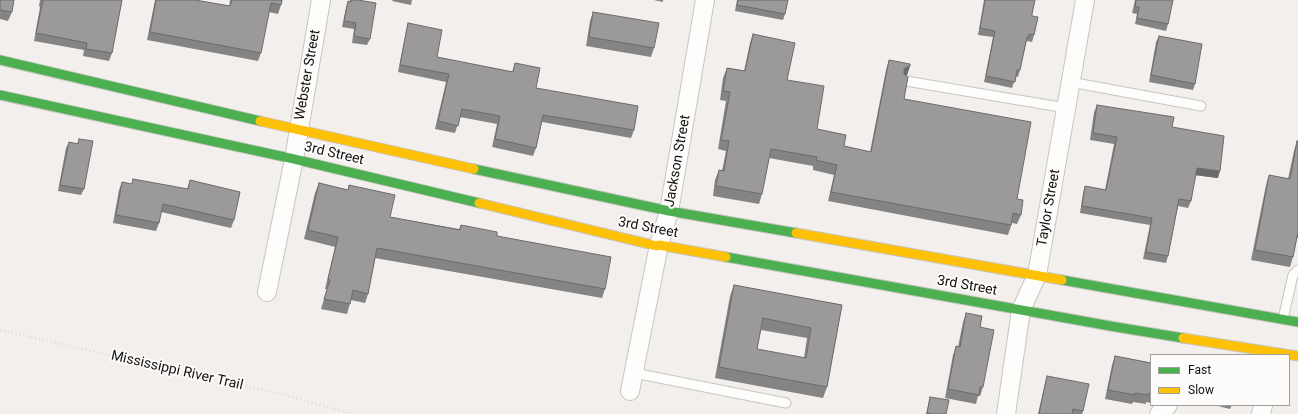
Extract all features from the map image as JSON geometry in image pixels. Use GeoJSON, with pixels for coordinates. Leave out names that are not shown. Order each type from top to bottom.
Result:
{"type":"FeatureCollection","features":[{"type":"Feature","properties":{"kind":"main road","name":"3rd Street"},"geometry":{"type":"LineString","coordinates":[[0,60],[298,130],[669,211],[1298,322]]}},
{"type":"Feature","properties":{"kind":"main road","name":"3rd Street"},"geometry":{"type":"LineString","coordinates":[[0,95],[294,159],[657,246],[659,245],[1116,327],[1221,350],[1275,354]]}},
{"type":"Feature","properties":{"kind":"street","name":"Webster Street"},"geometry":{"type":"LineString","coordinates":[[267,292],[294,159],[321,0]]}},
{"type":"Feature","properties":{"kind":"street","name":"Jackson Street"},"geometry":{"type":"LineString","coordinates":[[630,391],[659,245],[669,211],[705,0]]}},
{"type":"Feature","properties":{"kind":"street","name":"Taylor Street"},"geometry":{"type":"LineString","coordinates":[[1006,414],[1020,310],[1037,275],[1085,0]]}},
{"type":"Feature","properties":{"kind":"street"},"geometry":{"type":"LineString","coordinates":[[1159,414],[1167,406]]}},
{"type":"Feature","properties":{"kind":"lane"},"geometry":{"type":"LineString","coordinates":[[906,81],[1066,108]]}},
{"type":"Feature","properties":{"kind":"lane"},"geometry":{"type":"LineString","coordinates":[[1070,82],[1201,106]]}},
{"type":"Feature","properties":{"kind":"lane"},"geometry":{"type":"LineString","coordinates":[[1283,319],[1293,275],[1298,270]]}},
{"type":"Feature","properties":{"kind":"lane"},"geometry":{"type":"LineString","coordinates":[[634,373],[786,403]]}},
{"type":"Feature","properties":{"kind":"path","name":"Mississippi River Trail"},"geometry":{"type":"LineString","coordinates":[[0,330],[281,394],[353,414]]}},
{"type":"Feature","properties":{"kind":"building"},"geometry":{"type":"Polygon","coordinates":[[[0,0],[14,0],[12,12],[0,10],[0,0]]]}},
{"type":"Feature","properties":{"kind":"building"},"geometry":{"type":"Polygon","coordinates":[[[43,0],[122,0],[112,53],[86,49],[87,43],[36,33],[43,0]]]}},
{"type":"Feature","properties":{"kind":"building"},"geometry":{"type":"Polygon","coordinates":[[[156,0],[195,0],[230,6],[232,0],[282,0],[281,5],[271,3],[261,53],[150,32],[156,0]]]}},
{"type":"Feature","properties":{"kind":"building"},"geometry":{"type":"Polygon","coordinates":[[[351,0],[376,3],[370,39],[354,36],[356,23],[344,21],[348,1],[351,2],[351,0]]]}},
{"type":"Feature","properties":{"kind":"building"},"geometry":{"type":"Polygon","coordinates":[[[738,0],[788,0],[785,14],[737,5],[738,0]]]}},
{"type":"Feature","properties":{"kind":"building"},"geometry":{"type":"Polygon","coordinates":[[[985,0],[1035,0],[1032,16],[1038,17],[1034,35],[1029,34],[1029,37],[1027,37],[1020,70],[1017,70],[1015,82],[986,76],[995,31],[980,28],[985,0]]]}},
{"type":"Feature","properties":{"kind":"building"},"geometry":{"type":"Polygon","coordinates":[[[1136,0],[1173,0],[1168,24],[1137,18],[1139,7],[1135,7],[1136,0]]]}},
{"type":"Feature","properties":{"kind":"building"},"geometry":{"type":"Polygon","coordinates":[[[593,12],[659,23],[654,48],[589,37],[593,12]]]}},
{"type":"Feature","properties":{"kind":"building"},"geometry":{"type":"Polygon","coordinates":[[[408,23],[442,30],[437,57],[513,72],[515,63],[540,68],[536,88],[638,106],[634,130],[543,115],[536,148],[495,139],[500,116],[462,109],[458,126],[438,121],[449,74],[400,65],[408,23]]]}},
{"type":"Feature","properties":{"kind":"building"},"geometry":{"type":"Polygon","coordinates":[[[753,34],[795,43],[787,80],[824,86],[817,129],[846,135],[844,146],[871,152],[889,60],[910,64],[910,66],[904,70],[904,74],[908,77],[904,99],[1031,122],[1017,199],[1023,200],[1021,215],[1013,213],[1011,225],[831,192],[837,165],[816,160],[817,157],[771,149],[762,194],[716,186],[719,170],[724,171],[729,141],[721,140],[730,92],[723,91],[727,68],[745,71],[753,34]]]}},
{"type":"Feature","properties":{"kind":"building"},"geometry":{"type":"Polygon","coordinates":[[[1159,36],[1202,44],[1195,84],[1151,75],[1159,36]]]}},
{"type":"Feature","properties":{"kind":"building"},"geometry":{"type":"Polygon","coordinates":[[[1097,105],[1174,117],[1172,127],[1224,136],[1220,171],[1197,168],[1191,201],[1179,199],[1168,256],[1146,252],[1152,218],[1082,206],[1085,186],[1106,190],[1117,137],[1093,133],[1097,105]]]}},
{"type":"Feature","properties":{"kind":"building"},"geometry":{"type":"Polygon","coordinates":[[[79,139],[93,141],[84,189],[60,185],[69,142],[78,144],[79,139]]]}},
{"type":"Feature","properties":{"kind":"building"},"geometry":{"type":"Polygon","coordinates":[[[1297,141],[1298,232],[1293,257],[1255,250],[1269,175],[1290,179],[1297,141]]]}},
{"type":"Feature","properties":{"kind":"building"},"geometry":{"type":"Polygon","coordinates":[[[133,179],[188,189],[190,180],[240,192],[234,220],[163,204],[159,223],[116,215],[122,182],[132,184],[133,179]]]}},
{"type":"Feature","properties":{"kind":"building"},"geometry":{"type":"Polygon","coordinates":[[[319,183],[348,190],[349,185],[395,195],[390,217],[460,230],[461,225],[497,232],[497,236],[611,257],[605,289],[377,248],[368,294],[353,290],[350,304],[324,299],[330,280],[328,279],[338,237],[308,230],[319,183]]]}},
{"type":"Feature","properties":{"kind":"building"},"geometry":{"type":"Polygon","coordinates":[[[734,285],[842,305],[827,387],[719,367],[734,285]],[[763,318],[757,349],[806,358],[811,328],[763,318]]]}},
{"type":"Feature","properties":{"kind":"building"},"geometry":{"type":"Polygon","coordinates":[[[966,313],[982,316],[980,327],[994,330],[983,387],[980,387],[979,395],[948,389],[956,346],[960,347],[966,313]]]}},
{"type":"Feature","properties":{"kind":"building"},"geometry":{"type":"Polygon","coordinates":[[[1115,356],[1150,363],[1149,395],[1135,393],[1135,395],[1108,390],[1115,356]]]}},
{"type":"Feature","properties":{"kind":"building"},"geometry":{"type":"Polygon","coordinates":[[[1047,376],[1089,384],[1083,411],[1073,409],[1072,414],[1039,414],[1047,376]]]}},
{"type":"Feature","properties":{"kind":"building"},"geometry":{"type":"Polygon","coordinates":[[[930,397],[949,400],[946,414],[927,413],[930,397]]]}},
{"type":"Feature","properties":{"kind":"traffic: fast"},"geometry":{"type":"LineString","coordinates":[[0,60],[260,121]]}},
{"type":"Feature","properties":{"kind":"traffic: fast"},"geometry":{"type":"LineString","coordinates":[[0,95],[294,159],[479,203]]}},
{"type":"Feature","properties":{"kind":"traffic: fast"},"geometry":{"type":"LineString","coordinates":[[474,169],[669,211],[796,233]]}},
{"type":"Feature","properties":{"kind":"traffic: fast"},"geometry":{"type":"LineString","coordinates":[[726,257],[1183,338]]}},
{"type":"Feature","properties":{"kind":"traffic: fast"},"geometry":{"type":"LineString","coordinates":[[1062,280],[1298,322]]}},
{"type":"Feature","properties":{"kind":"traffic: slow"},"geometry":{"type":"LineString","coordinates":[[260,121],[474,169]]}},
{"type":"Feature","properties":{"kind":"traffic: slow"},"geometry":{"type":"LineString","coordinates":[[479,203],[657,246],[659,245],[726,257]]}},
{"type":"Feature","properties":{"kind":"traffic: slow"},"geometry":{"type":"LineString","coordinates":[[796,233],[1062,280]]}},
{"type":"Feature","properties":{"kind":"traffic: slow"},"geometry":{"type":"LineString","coordinates":[[1183,338],[1285,354]]}},
{"type":"Feature","properties":{"kind":"traffic: slow"},"geometry":{"type":"LineString","coordinates":[[1290,355],[1298,356]]}}]}
